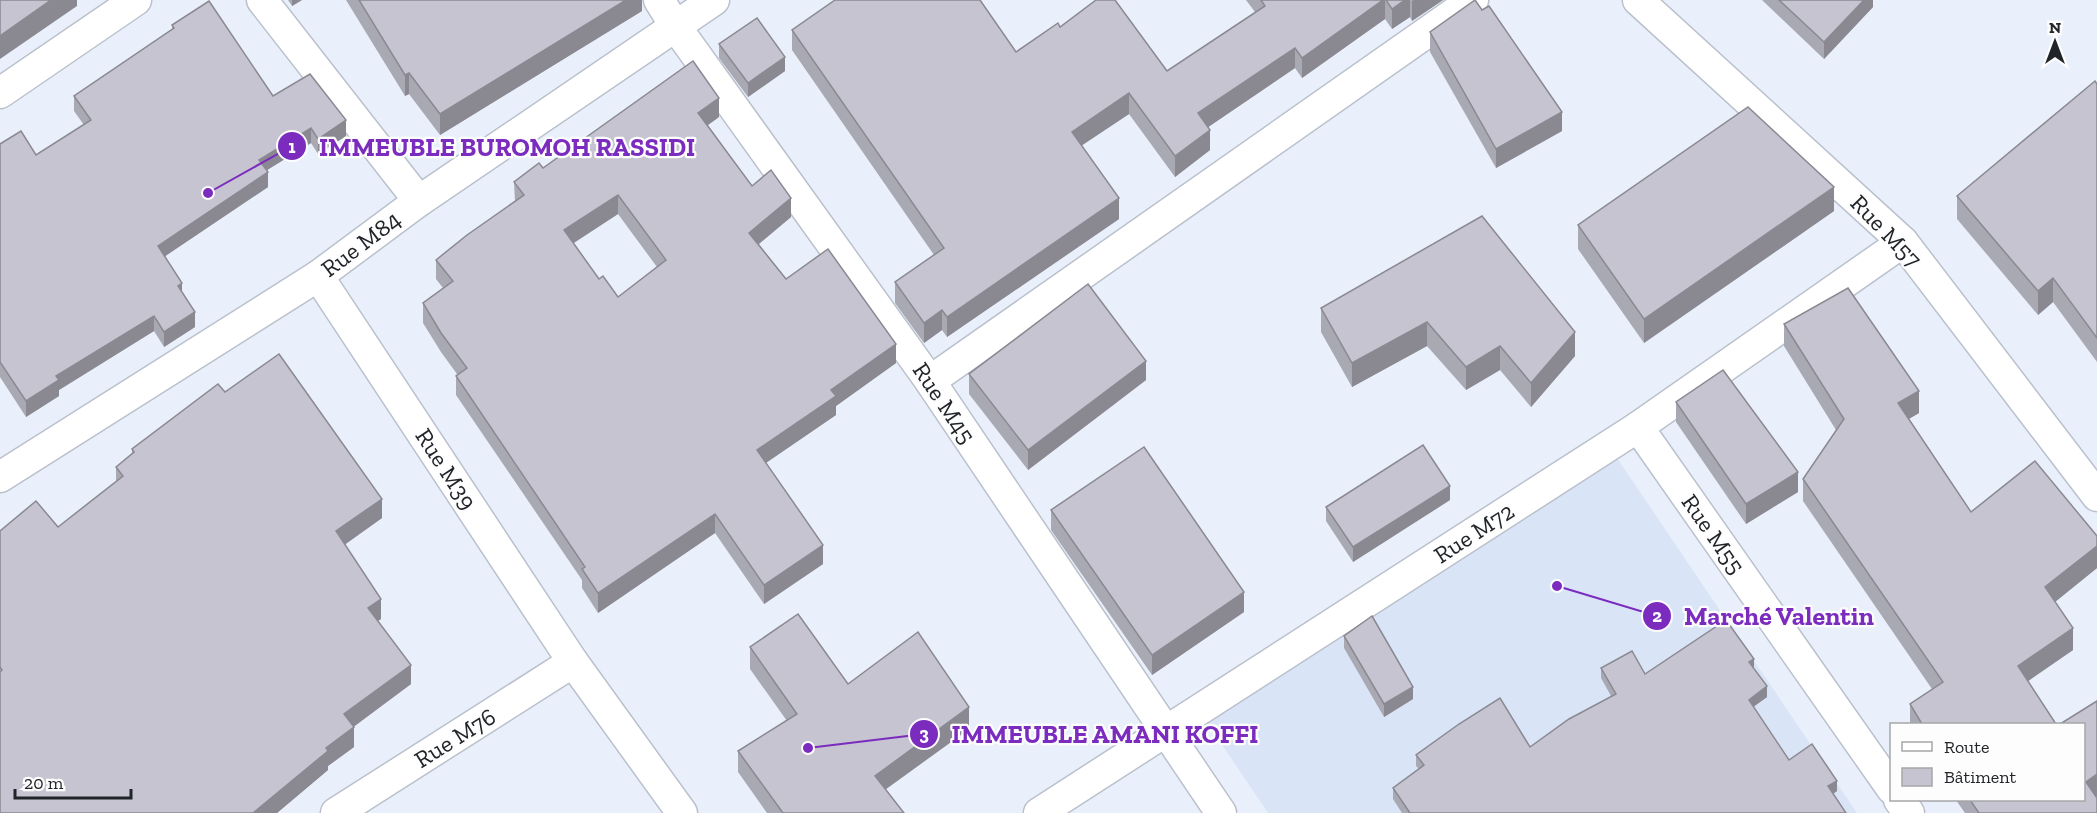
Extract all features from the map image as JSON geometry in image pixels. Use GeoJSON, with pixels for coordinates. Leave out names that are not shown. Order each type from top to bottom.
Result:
{"type":"FeatureCollection","features":[{"type":"Feature","properties":{"kind":"street"},"geometry":{"type":"LineString","coordinates":[[0,93],[136,0]]}},
{"type":"Feature","properties":{"kind":"street"},"geometry":{"type":"LineString","coordinates":[[262,0],[419,201]]}},
{"type":"Feature","properties":{"kind":"street","name":"Rue M45"},"geometry":{"type":"LineString","coordinates":[[659,0],[930,381],[1221,813]]}},
{"type":"Feature","properties":{"kind":"street","name":"Rue M84"},"geometry":{"type":"LineString","coordinates":[[0,477],[318,276],[419,201],[714,0]]}},
{"type":"Feature","properties":{"kind":"street"},"geometry":{"type":"LineString","coordinates":[[930,381],[1473,0]]}},
{"type":"Feature","properties":{"kind":"street","name":"Rue M57"},"geometry":{"type":"LineString","coordinates":[[1638,0],[1903,242],[2097,495]]}},
{"type":"Feature","properties":{"kind":"street","name":"Rue M72"},"geometry":{"type":"LineString","coordinates":[[1039,813],[1638,428],[1903,242]]}},
{"type":"Feature","properties":{"kind":"street","name":"Rue M39"},"geometry":{"type":"LineString","coordinates":[[318,276],[573,662],[682,813]]}},
{"type":"Feature","properties":{"kind":"street","name":"Rue M55"},"geometry":{"type":"LineString","coordinates":[[1638,428],[1890,786]]}},
{"type":"Feature","properties":{"kind":"street","name":"Rue M76"},"geometry":{"type":"LineString","coordinates":[[336,813],[573,662]]}},
{"type":"Feature","properties":{"kind":"street"},"geometry":{"type":"LineString","coordinates":[[1900,801],[1909,813]]}},
{"type":"Feature","properties":{"kind":"shaded area"},"geometry":{"type":"Polygon","coordinates":[[[1615,455],[1857,813],[1268,813],[1204,718],[1615,455]]]}},
{"type":"Feature","properties":{"kind":"building"},"geometry":{"type":"Polygon","coordinates":[[[0,0],[51,0],[0,36],[0,0]]]}},
{"type":"Feature","properties":{"kind":"building"},"geometry":{"type":"Polygon","coordinates":[[[359,0],[626,0],[440,114],[409,73],[405,75],[359,0]]]}},
{"type":"Feature","properties":{"kind":"building"},"geometry":{"type":"Polygon","coordinates":[[[835,0],[980,0],[1016,52],[1058,23],[1060,27],[1096,0],[1115,0],[1167,71],[1265,6],[1261,0],[1383,0],[1302,58],[1295,48],[1198,113],[1210,130],[1175,156],[1129,93],[1072,132],[1119,198],[947,317],[942,310],[924,323],[895,282],[944,248],[792,30],[835,0]]]}},
{"type":"Feature","properties":{"kind":"building"},"geometry":{"type":"Polygon","coordinates":[[[1386,0],[1405,0],[1392,9],[1386,0]]]}},
{"type":"Feature","properties":{"kind":"building"},"geometry":{"type":"Polygon","coordinates":[[[1475,0],[1482,10],[1489,6],[1562,112],[1496,149],[1430,32],[1475,0]]]}},
{"type":"Feature","properties":{"kind":"building"},"geometry":{"type":"Polygon","coordinates":[[[1779,0],[1864,0],[1824,42],[1779,0]]]}},
{"type":"Feature","properties":{"kind":"building"},"geometry":{"type":"Polygon","coordinates":[[[209,1],[273,96],[310,74],[346,120],[318,139],[311,128],[259,160],[268,172],[158,246],[182,283],[178,286],[195,312],[164,332],[154,316],[56,376],[59,380],[26,401],[0,362],[0,144],[21,131],[36,155],[91,120],[74,96],[174,28],[172,25],[209,1]]]}},
{"type":"Feature","properties":{"kind":"building"},"geometry":{"type":"Polygon","coordinates":[[[757,18],[785,57],[748,83],[719,44],[757,18]]]}},
{"type":"Feature","properties":{"kind":"building"},"geometry":{"type":"Polygon","coordinates":[[[693,61],[719,98],[698,113],[752,186],[771,170],[791,198],[749,233],[786,279],[828,249],[896,344],[831,390],[836,396],[757,450],[823,545],[764,585],[715,514],[598,593],[582,569],[585,567],[456,376],[467,368],[441,333],[423,303],[453,281],[436,260],[524,195],[514,182],[539,163],[543,168],[693,61]],[[618,195],[564,230],[599,279],[603,276],[618,297],[666,260],[618,195]]]}},
{"type":"Feature","properties":{"kind":"building"},"geometry":{"type":"Polygon","coordinates":[[[2095,81],[2097,84],[2097,338],[2053,278],[2038,291],[1957,196],[2095,81]]]}},
{"type":"Feature","properties":{"kind":"building"},"geometry":{"type":"Polygon","coordinates":[[[1748,107],[1834,187],[1644,319],[1578,225],[1748,107]]]}},
{"type":"Feature","properties":{"kind":"building"},"geometry":{"type":"Polygon","coordinates":[[[1482,216],[1575,332],[1531,383],[1500,346],[1466,367],[1427,322],[1352,363],[1321,308],[1482,216]]]}},
{"type":"Feature","properties":{"kind":"building"},"geometry":{"type":"Polygon","coordinates":[[[1088,284],[1146,361],[1028,450],[969,374],[1088,284]]]}},
{"type":"Feature","properties":{"kind":"building"},"geometry":{"type":"Polygon","coordinates":[[[1848,288],[1919,391],[1898,403],[1971,512],[2035,461],[2097,536],[2097,546],[2045,587],[2073,628],[2018,666],[2055,723],[1921,723],[1910,704],[1943,682],[1803,479],[1844,419],[1784,324],[1848,288]]]}},
{"type":"Feature","properties":{"kind":"building"},"geometry":{"type":"Polygon","coordinates":[[[279,354],[382,499],[336,531],[381,599],[368,608],[411,665],[344,714],[354,727],[326,748],[328,751],[253,813],[0,813],[0,672],[2,670],[0,667],[0,531],[36,501],[58,527],[123,476],[116,467],[134,452],[132,449],[218,384],[225,392],[279,354]]]}},
{"type":"Feature","properties":{"kind":"building"},"geometry":{"type":"Polygon","coordinates":[[[1723,370],[1798,472],[1746,504],[1676,402],[1723,370]]]}},
{"type":"Feature","properties":{"kind":"building"},"geometry":{"type":"Polygon","coordinates":[[[1423,445],[1450,486],[1353,547],[1326,507],[1423,445]]]}},
{"type":"Feature","properties":{"kind":"building"},"geometry":{"type":"Polygon","coordinates":[[[1144,447],[1244,592],[1152,655],[1051,510],[1144,447]]]}},
{"type":"Feature","properties":{"kind":"building"},"geometry":{"type":"Polygon","coordinates":[[[798,614],[848,684],[918,632],[969,707],[875,776],[904,813],[783,813],[738,751],[797,714],[750,647],[798,614]]]}},
{"type":"Feature","properties":{"kind":"building"},"geometry":{"type":"Polygon","coordinates":[[[1372,616],[1413,687],[1384,704],[1344,636],[1372,616]]]}},
{"type":"Feature","properties":{"kind":"building"},"geometry":{"type":"Polygon","coordinates":[[[1726,620],[1754,659],[1749,662],[1767,686],[1749,700],[1789,760],[1812,744],[1837,781],[1828,786],[1846,813],[1410,813],[1393,788],[1424,765],[1416,755],[1500,698],[1530,747],[1569,719],[1616,694],[1601,668],[1632,651],[1645,674],[1726,620]]]}},
{"type":"Feature","properties":{"kind":"building"},"geometry":{"type":"Polygon","coordinates":[[[2097,701],[2097,774],[2086,782],[2097,798],[2097,813],[1979,813],[1971,801],[2085,801],[2085,723],[2062,723],[2097,701]]]}},
{"type":"Feature","properties":{"kind":"place","name":"IMMEUBLE BUROMOH RASSIDI"},"geometry":{"type":"Point","coordinates":[208,193]}},
{"type":"Feature","properties":{"kind":"place","name":"Marché Valentin"},"geometry":{"type":"Point","coordinates":[1557,586]}},
{"type":"Feature","properties":{"kind":"place","name":"IMMEUBLE AMANI KOFFI"},"geometry":{"type":"Point","coordinates":[808,748]}}]}
